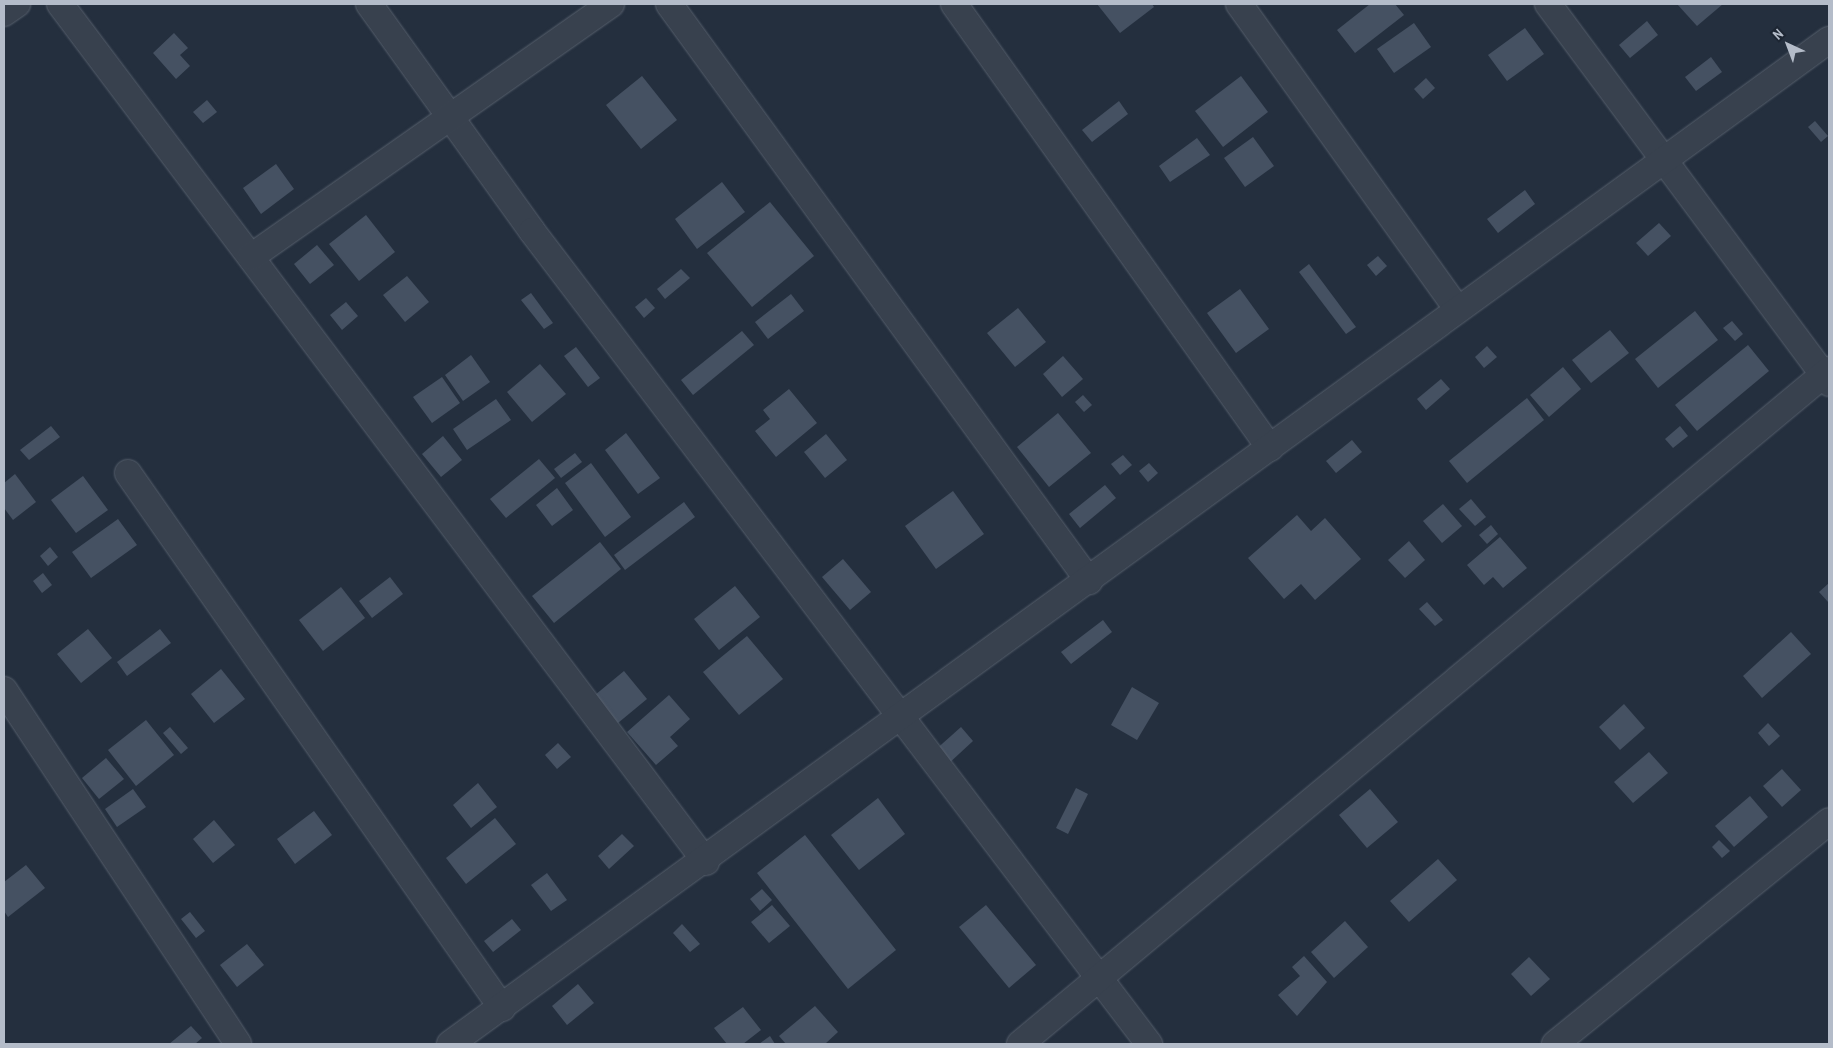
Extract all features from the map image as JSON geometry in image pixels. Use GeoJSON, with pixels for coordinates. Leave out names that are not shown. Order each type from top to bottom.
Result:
{"type":"FeatureCollection","features":[{"type":"Feature","properties":{"kind":"street"},"geometry":{"type":"LineString","coordinates":[[4,13],[17,4]]}},
{"type":"Feature","properties":{"kind":"street"},"geometry":{"type":"LineString","coordinates":[[60,4],[706,862]]}},
{"type":"Feature","properties":{"kind":"street"},"geometry":{"type":"LineString","coordinates":[[369,4],[450,117],[900,719],[1097,980],[1149,1044]]}},
{"type":"Feature","properties":{"kind":"street"},"geometry":{"type":"LineString","coordinates":[[251,257],[611,4]]}},
{"type":"Feature","properties":{"kind":"street"},"geometry":{"type":"LineString","coordinates":[[669,4],[1089,581]]}},
{"type":"Feature","properties":{"kind":"street"},"geometry":{"type":"LineString","coordinates":[[954,4],[1270,448]]}},
{"type":"Feature","properties":{"kind":"street"},"geometry":{"type":"LineString","coordinates":[[1238,4],[1457,310]]}},
{"type":"Feature","properties":{"kind":"street"},"geometry":{"type":"LineString","coordinates":[[1020,1044],[1827,376],[1548,4]]}},
{"type":"Feature","properties":{"kind":"street"},"geometry":{"type":"LineString","coordinates":[[450,1044],[706,862],[1663,157],[1829,40]]}},
{"type":"Feature","properties":{"kind":"street"},"geometry":{"type":"LineString","coordinates":[[128,473],[502,1008]]}},
{"type":"Feature","properties":{"kind":"street"},"geometry":{"type":"LineString","coordinates":[[4,690],[238,1044]]}},
{"type":"Feature","properties":{"kind":"street"},"geometry":{"type":"LineString","coordinates":[[1555,1044],[1829,821]]}},
{"type":"Feature","properties":{"kind":"building"},"geometry":{"type":"Polygon","coordinates":[[[1097,4],[1152,4],[1154,7],[1120,33],[1097,4]]]}},
{"type":"Feature","properties":{"kind":"building"},"geometry":{"type":"Polygon","coordinates":[[[1370,4],[1395,4],[1404,15],[1355,53],[1337,30],[1370,4]]]}},
{"type":"Feature","properties":{"kind":"building"},"geometry":{"type":"Polygon","coordinates":[[[1677,4],[1723,4],[1697,26],[1677,4]]]}},
{"type":"Feature","properties":{"kind":"building"},"geometry":{"type":"Polygon","coordinates":[[[1647,21],[1658,35],[1630,58],[1619,45],[1647,21]]]}},
{"type":"Feature","properties":{"kind":"building"},"geometry":{"type":"Polygon","coordinates":[[[1414,23],[1431,47],[1394,73],[1377,49],[1414,23]]]}},
{"type":"Feature","properties":{"kind":"building"},"geometry":{"type":"Polygon","coordinates":[[[1525,28],[1544,54],[1507,81],[1488,55],[1525,28]]]}},
{"type":"Feature","properties":{"kind":"building"},"geometry":{"type":"Polygon","coordinates":[[[174,33],[188,48],[180,55],[190,66],[176,79],[153,53],[174,33]]]}},
{"type":"Feature","properties":{"kind":"building"},"geometry":{"type":"Polygon","coordinates":[[[1711,57],[1722,72],[1696,91],[1685,77],[1711,57]]]}},
{"type":"Feature","properties":{"kind":"building"},"geometry":{"type":"Polygon","coordinates":[[[642,76],[677,120],[641,149],[606,105],[642,76]]]}},
{"type":"Feature","properties":{"kind":"building"},"geometry":{"type":"Polygon","coordinates":[[[1241,76],[1268,112],[1223,147],[1195,111],[1241,76]]]}},
{"type":"Feature","properties":{"kind":"building"},"geometry":{"type":"Polygon","coordinates":[[[1426,78],[1435,88],[1423,99],[1414,89],[1426,78]]]}},
{"type":"Feature","properties":{"kind":"building"},"geometry":{"type":"Polygon","coordinates":[[[207,100],[217,112],[203,123],[193,112],[207,100]]]}},
{"type":"Feature","properties":{"kind":"building"},"geometry":{"type":"Polygon","coordinates":[[[1119,101],[1128,114],[1092,142],[1082,130],[1119,101]]]}},
{"type":"Feature","properties":{"kind":"building"},"geometry":{"type":"Polygon","coordinates":[[[1815,121],[1828,136],[1821,142],[1808,127],[1815,121]]]}},
{"type":"Feature","properties":{"kind":"building"},"geometry":{"type":"Polygon","coordinates":[[[1253,137],[1274,166],[1245,187],[1224,158],[1253,137]]]}},
{"type":"Feature","properties":{"kind":"building"},"geometry":{"type":"Polygon","coordinates":[[[1197,138],[1210,155],[1170,182],[1159,166],[1197,138]]]}},
{"type":"Feature","properties":{"kind":"building"},"geometry":{"type":"Polygon","coordinates":[[[276,164],[294,189],[261,214],[243,188],[276,164]]]}},
{"type":"Feature","properties":{"kind":"building"},"geometry":{"type":"Polygon","coordinates":[[[722,182],[745,212],[697,249],[675,219],[722,182]]]}},
{"type":"Feature","properties":{"kind":"building"},"geometry":{"type":"Polygon","coordinates":[[[1525,190],[1535,204],[1498,233],[1487,219],[1525,190]]]}},
{"type":"Feature","properties":{"kind":"building"},"geometry":{"type":"Polygon","coordinates":[[[770,202],[814,256],[752,307],[707,253],[770,202]]]}},
{"type":"Feature","properties":{"kind":"building"},"geometry":{"type":"Polygon","coordinates":[[[366,215],[395,252],[359,281],[329,244],[366,215]]]}},
{"type":"Feature","properties":{"kind":"building"},"geometry":{"type":"Polygon","coordinates":[[[1659,223],[1671,236],[1648,256],[1636,243],[1659,223]]]}},
{"type":"Feature","properties":{"kind":"building"},"geometry":{"type":"Polygon","coordinates":[[[317,245],[334,265],[310,284],[294,264],[317,245]]]}},
{"type":"Feature","properties":{"kind":"building"},"geometry":{"type":"Polygon","coordinates":[[[1378,256],[1387,266],[1376,276],[1367,265],[1378,256]]]}},
{"type":"Feature","properties":{"kind":"building"},"geometry":{"type":"Polygon","coordinates":[[[1309,264],[1356,327],[1346,334],[1299,272],[1309,264]]]}},
{"type":"Feature","properties":{"kind":"building"},"geometry":{"type":"Polygon","coordinates":[[[681,269],[690,278],[665,299],[657,289],[681,269]]]}},
{"type":"Feature","properties":{"kind":"building"},"geometry":{"type":"Polygon","coordinates":[[[407,276],[429,302],[405,322],[383,295],[407,276]]]}},
{"type":"Feature","properties":{"kind":"building"},"geometry":{"type":"Polygon","coordinates":[[[1240,289],[1269,329],[1236,353],[1207,313],[1240,289]]]}},
{"type":"Feature","properties":{"kind":"building"},"geometry":{"type":"Polygon","coordinates":[[[531,293],[553,323],[544,329],[521,300],[531,293]]]}},
{"type":"Feature","properties":{"kind":"building"},"geometry":{"type":"Polygon","coordinates":[[[791,294],[804,311],[768,339],[755,322],[791,294]]]}},
{"type":"Feature","properties":{"kind":"building"},"geometry":{"type":"Polygon","coordinates":[[[646,298],[655,308],[644,318],[635,307],[646,298]]]}},
{"type":"Feature","properties":{"kind":"building"},"geometry":{"type":"Polygon","coordinates":[[[346,302],[358,316],[342,330],[330,315],[346,302]]]}},
{"type":"Feature","properties":{"kind":"building"},"geometry":{"type":"Polygon","coordinates":[[[1018,308],[1046,342],[1015,367],[987,333],[1018,308]]]}},
{"type":"Feature","properties":{"kind":"building"},"geometry":{"type":"Polygon","coordinates":[[[1695,311],[1718,340],[1658,388],[1635,359],[1695,311]]]}},
{"type":"Feature","properties":{"kind":"building"},"geometry":{"type":"Polygon","coordinates":[[[1732,321],[1743,334],[1735,341],[1723,328],[1732,321]]]}},
{"type":"Feature","properties":{"kind":"building"},"geometry":{"type":"Polygon","coordinates":[[[1610,330],[1629,353],[1591,383],[1572,360],[1610,330]]]}},
{"type":"Feature","properties":{"kind":"building"},"geometry":{"type":"Polygon","coordinates":[[[742,331],[754,345],[693,395],[681,380],[742,331]]]}},
{"type":"Feature","properties":{"kind":"building"},"geometry":{"type":"Polygon","coordinates":[[[1748,345],[1769,371],[1697,431],[1675,405],[1748,345]]]}},
{"type":"Feature","properties":{"kind":"building"},"geometry":{"type":"Polygon","coordinates":[[[1487,346],[1497,357],[1484,368],[1475,357],[1487,346]]]}},
{"type":"Feature","properties":{"kind":"building"},"geometry":{"type":"Polygon","coordinates":[[[576,347],[600,378],[588,387],[564,356],[576,347]]]}},
{"type":"Feature","properties":{"kind":"building"},"geometry":{"type":"Polygon","coordinates":[[[471,355],[490,382],[463,401],[445,375],[471,355]]]}},
{"type":"Feature","properties":{"kind":"building"},"geometry":{"type":"Polygon","coordinates":[[[1063,356],[1083,379],[1062,397],[1043,374],[1063,356]]]}},
{"type":"Feature","properties":{"kind":"building"},"geometry":{"type":"Polygon","coordinates":[[[540,364],[566,394],[532,422],[507,392],[540,364]]]}},
{"type":"Feature","properties":{"kind":"building"},"geometry":{"type":"Polygon","coordinates":[[[1563,367],[1581,389],[1549,417],[1530,395],[1563,367]]]}},
{"type":"Feature","properties":{"kind":"building"},"geometry":{"type":"Polygon","coordinates":[[[442,377],[460,403],[432,423],[413,397],[442,377]]]}},
{"type":"Feature","properties":{"kind":"building"},"geometry":{"type":"Polygon","coordinates":[[[1441,379],[1450,389],[1426,410],[1417,399],[1441,379]]]}},
{"type":"Feature","properties":{"kind":"building"},"geometry":{"type":"Polygon","coordinates":[[[789,389],[817,423],[776,457],[755,431],[770,419],[763,410],[789,389]]]}},
{"type":"Feature","properties":{"kind":"building"},"geometry":{"type":"Polygon","coordinates":[[[1083,395],[1092,405],[1084,412],[1075,402],[1083,395]]]}},
{"type":"Feature","properties":{"kind":"building"},"geometry":{"type":"Polygon","coordinates":[[[1527,398],[1544,420],[1467,483],[1449,461],[1527,398]]]}},
{"type":"Feature","properties":{"kind":"building"},"geometry":{"type":"Polygon","coordinates":[[[496,399],[511,420],[467,450],[453,429],[496,399]]]}},
{"type":"Feature","properties":{"kind":"building"},"geometry":{"type":"Polygon","coordinates":[[[1058,413],[1091,453],[1049,487],[1017,447],[1058,413]]]}},
{"type":"Feature","properties":{"kind":"building"},"geometry":{"type":"Polygon","coordinates":[[[51,426],[60,437],[29,460],[20,450],[51,426]]]}},
{"type":"Feature","properties":{"kind":"building"},"geometry":{"type":"Polygon","coordinates":[[[1680,426],[1688,436],[1673,448],[1665,439],[1680,426]]]}},
{"type":"Feature","properties":{"kind":"building"},"geometry":{"type":"Polygon","coordinates":[[[626,433],[660,478],[638,494],[605,450],[626,433]]]}},
{"type":"Feature","properties":{"kind":"building"},"geometry":{"type":"Polygon","coordinates":[[[826,434],[847,460],[825,478],[804,452],[826,434]]]}},
{"type":"Feature","properties":{"kind":"building"},"geometry":{"type":"Polygon","coordinates":[[[443,436],[462,460],[441,477],[422,454],[443,436]]]}},
{"type":"Feature","properties":{"kind":"building"},"geometry":{"type":"Polygon","coordinates":[[[1352,440],[1362,452],[1336,473],[1326,461],[1352,440]]]}},
{"type":"Feature","properties":{"kind":"building"},"geometry":{"type":"Polygon","coordinates":[[[575,453],[582,462],[561,478],[554,469],[575,453]]]}},
{"type":"Feature","properties":{"kind":"building"},"geometry":{"type":"Polygon","coordinates":[[[1123,455],[1132,465],[1120,475],[1111,464],[1123,455]]]}},
{"type":"Feature","properties":{"kind":"building"},"geometry":{"type":"Polygon","coordinates":[[[539,459],[555,478],[506,518],[490,499],[539,459]]]}},
{"type":"Feature","properties":{"kind":"building"},"geometry":{"type":"Polygon","coordinates":[[[591,463],[631,517],[605,537],[565,483],[591,463]]]}},
{"type":"Feature","properties":{"kind":"building"},"geometry":{"type":"Polygon","coordinates":[[[1149,463],[1158,473],[1148,482],[1139,471],[1149,463]]]}},
{"type":"Feature","properties":{"kind":"building"},"geometry":{"type":"Polygon","coordinates":[[[15,474],[36,502],[13,520],[4,508],[4,483],[15,474]]]}},
{"type":"Feature","properties":{"kind":"building"},"geometry":{"type":"Polygon","coordinates":[[[83,476],[108,510],[76,533],[51,500],[83,476]]]}},
{"type":"Feature","properties":{"kind":"building"},"geometry":{"type":"Polygon","coordinates":[[[1105,485],[1116,498],[1080,528],[1069,514],[1105,485]]]}},
{"type":"Feature","properties":{"kind":"building"},"geometry":{"type":"Polygon","coordinates":[[[557,488],[573,510],[552,526],[536,505],[557,488]]]}},
{"type":"Feature","properties":{"kind":"building"},"geometry":{"type":"Polygon","coordinates":[[[953,491],[984,534],[936,569],[905,526],[953,491]]]}},
{"type":"Feature","properties":{"kind":"building"},"geometry":{"type":"Polygon","coordinates":[[[1471,499],[1486,517],[1475,526],[1459,509],[1471,499]]]}},
{"type":"Feature","properties":{"kind":"building"},"geometry":{"type":"Polygon","coordinates":[[[684,502],[695,517],[625,570],[614,555],[684,502]]]}},
{"type":"Feature","properties":{"kind":"building"},"geometry":{"type":"Polygon","coordinates":[[[1443,504],[1462,526],[1442,543],[1423,521],[1443,504]]]}},
{"type":"Feature","properties":{"kind":"building"},"geometry":{"type":"Polygon","coordinates":[[[1297,515],[1311,531],[1325,518],[1361,559],[1315,600],[1301,584],[1284,599],[1248,558],[1297,515]]]}},
{"type":"Feature","properties":{"kind":"building"},"geometry":{"type":"Polygon","coordinates":[[[118,519],[137,545],[91,578],[72,552],[118,519]]]}},
{"type":"Feature","properties":{"kind":"building"},"geometry":{"type":"Polygon","coordinates":[[[1491,525],[1498,534],[1487,544],[1479,535],[1491,525]]]}},
{"type":"Feature","properties":{"kind":"building"},"geometry":{"type":"Polygon","coordinates":[[[1500,537],[1527,568],[1503,588],[1493,577],[1484,585],[1467,565],[1500,537]]]}},
{"type":"Feature","properties":{"kind":"building"},"geometry":{"type":"Polygon","coordinates":[[[1409,541],[1425,560],[1405,578],[1388,560],[1409,541]]]}},
{"type":"Feature","properties":{"kind":"building"},"geometry":{"type":"Polygon","coordinates":[[[600,542],[621,569],[554,623],[532,596],[600,542]]]}},
{"type":"Feature","properties":{"kind":"building"},"geometry":{"type":"Polygon","coordinates":[[[50,547],[58,557],[48,566],[40,556],[50,547]]]}},
{"type":"Feature","properties":{"kind":"building"},"geometry":{"type":"Polygon","coordinates":[[[843,559],[871,592],[850,610],[822,577],[843,559]]]}},
{"type":"Feature","properties":{"kind":"building"},"geometry":{"type":"Polygon","coordinates":[[[43,573],[52,585],[42,593],[33,581],[43,573]]]}},
{"type":"Feature","properties":{"kind":"building"},"geometry":{"type":"Polygon","coordinates":[[[390,577],[403,594],[372,618],[359,601],[390,577]]]}},
{"type":"Feature","properties":{"kind":"building"},"geometry":{"type":"Polygon","coordinates":[[[1829,583],[1829,603],[1819,592],[1829,583]]]}},
{"type":"Feature","properties":{"kind":"building"},"geometry":{"type":"Polygon","coordinates":[[[735,586],[760,617],[719,650],[694,619],[735,586]]]}},
{"type":"Feature","properties":{"kind":"building"},"geometry":{"type":"Polygon","coordinates":[[[341,587],[365,618],[323,651],[299,620],[341,587]]]}},
{"type":"Feature","properties":{"kind":"building"},"geometry":{"type":"Polygon","coordinates":[[[1427,602],[1443,620],[1435,626],[1419,609],[1427,602]]]}},
{"type":"Feature","properties":{"kind":"building"},"geometry":{"type":"Polygon","coordinates":[[[1103,620],[1112,632],[1071,664],[1061,652],[1103,620]]]}},
{"type":"Feature","properties":{"kind":"building"},"geometry":{"type":"Polygon","coordinates":[[[88,629],[112,658],[81,683],[57,654],[88,629]]]}},
{"type":"Feature","properties":{"kind":"building"},"geometry":{"type":"Polygon","coordinates":[[[160,629],[171,643],[127,676],[117,662],[160,629]]]}},
{"type":"Feature","properties":{"kind":"building"},"geometry":{"type":"Polygon","coordinates":[[[1791,632],[1811,654],[1762,698],[1743,676],[1791,632]]]}},
{"type":"Feature","properties":{"kind":"building"},"geometry":{"type":"Polygon","coordinates":[[[747,636],[783,679],[739,715],[703,672],[747,636]]]}},
{"type":"Feature","properties":{"kind":"building"},"geometry":{"type":"Polygon","coordinates":[[[221,669],[245,699],[214,723],[191,694],[221,669]]]}},
{"type":"Feature","properties":{"kind":"building"},"geometry":{"type":"Polygon","coordinates":[[[624,671],[647,699],[618,723],[595,695],[624,671]]]}},
{"type":"Feature","properties":{"kind":"building"},"geometry":{"type":"Polygon","coordinates":[[[1132,687],[1159,703],[1137,740],[1111,725],[1132,687]]]}},
{"type":"Feature","properties":{"kind":"building"},"geometry":{"type":"Polygon","coordinates":[[[669,695],[690,719],[670,737],[678,746],[656,765],[627,732],[669,695]]]}},
{"type":"Feature","properties":{"kind":"building"},"geometry":{"type":"Polygon","coordinates":[[[1624,704],[1645,728],[1620,750],[1599,727],[1624,704]]]}},
{"type":"Feature","properties":{"kind":"building"},"geometry":{"type":"Polygon","coordinates":[[[146,720],[174,755],[136,786],[108,750],[146,720]]]}},
{"type":"Feature","properties":{"kind":"building"},"geometry":{"type":"Polygon","coordinates":[[[1768,723],[1780,736],[1769,746],[1758,733],[1768,723]]]}},
{"type":"Feature","properties":{"kind":"building"},"geometry":{"type":"Polygon","coordinates":[[[170,727],[188,748],[181,754],[163,733],[170,727]]]}},
{"type":"Feature","properties":{"kind":"building"},"geometry":{"type":"Polygon","coordinates":[[[961,727],[973,741],[946,766],[933,752],[961,727]]]}},
{"type":"Feature","properties":{"kind":"building"},"geometry":{"type":"Polygon","coordinates":[[[558,743],[571,757],[557,769],[545,755],[558,743]]]}},
{"type":"Feature","properties":{"kind":"building"},"geometry":{"type":"Polygon","coordinates":[[[1649,752],[1668,773],[1633,803],[1614,782],[1649,752]]]}},
{"type":"Feature","properties":{"kind":"building"},"geometry":{"type":"Polygon","coordinates":[[[106,758],[124,779],[99,799],[82,778],[106,758]]]}},
{"type":"Feature","properties":{"kind":"building"},"geometry":{"type":"Polygon","coordinates":[[[1782,769],[1801,790],[1782,807],[1763,786],[1782,769]]]}},
{"type":"Feature","properties":{"kind":"building"},"geometry":{"type":"Polygon","coordinates":[[[478,783],[497,807],[471,828],[453,805],[478,783]]]}},
{"type":"Feature","properties":{"kind":"building"},"geometry":{"type":"Polygon","coordinates":[[[1076,788],[1088,794],[1068,834],[1056,828],[1076,788]]]}},
{"type":"Feature","properties":{"kind":"building"},"geometry":{"type":"Polygon","coordinates":[[[133,789],[146,807],[117,827],[105,809],[133,789]]]}},
{"type":"Feature","properties":{"kind":"building"},"geometry":{"type":"Polygon","coordinates":[[[1370,789],[1398,822],[1367,848],[1339,815],[1370,789]]]}},
{"type":"Feature","properties":{"kind":"building"},"geometry":{"type":"Polygon","coordinates":[[[1750,796],[1768,817],[1734,847],[1715,826],[1750,796]]]}},
{"type":"Feature","properties":{"kind":"building"},"geometry":{"type":"Polygon","coordinates":[[[878,798],[905,834],[859,870],[831,835],[878,798]]]}},
{"type":"Feature","properties":{"kind":"building"},"geometry":{"type":"Polygon","coordinates":[[[314,811],[332,835],[295,864],[277,839],[314,811]]]}},
{"type":"Feature","properties":{"kind":"building"},"geometry":{"type":"Polygon","coordinates":[[[495,818],[516,844],[466,884],[446,858],[495,818]]]}},
{"type":"Feature","properties":{"kind":"building"},"geometry":{"type":"Polygon","coordinates":[[[214,820],[235,845],[213,863],[193,839],[214,820]]]}},
{"type":"Feature","properties":{"kind":"building"},"geometry":{"type":"Polygon","coordinates":[[[622,834],[634,846],[609,869],[598,856],[622,834]]]}},
{"type":"Feature","properties":{"kind":"building"},"geometry":{"type":"Polygon","coordinates":[[[805,835],[896,950],[848,989],[757,873],[805,835]]]}},
{"type":"Feature","properties":{"kind":"building"},"geometry":{"type":"Polygon","coordinates":[[[1719,840],[1730,851],[1722,858],[1712,847],[1719,840]]]}},
{"type":"Feature","properties":{"kind":"building"},"geometry":{"type":"Polygon","coordinates":[[[1438,859],[1457,880],[1409,922],[1390,901],[1438,859]]]}},
{"type":"Feature","properties":{"kind":"building"},"geometry":{"type":"Polygon","coordinates":[[[26,865],[45,888],[8,917],[4,911],[4,882],[26,865]]]}},
{"type":"Feature","properties":{"kind":"building"},"geometry":{"type":"Polygon","coordinates":[[[547,873],[567,900],[551,911],[531,885],[547,873]]]}},
{"type":"Feature","properties":{"kind":"building"},"geometry":{"type":"Polygon","coordinates":[[[762,889],[772,900],[760,911],[750,899],[762,889]]]}},
{"type":"Feature","properties":{"kind":"building"},"geometry":{"type":"Polygon","coordinates":[[[772,905],[790,926],[769,943],[751,922],[772,905]]]}},
{"type":"Feature","properties":{"kind":"building"},"geometry":{"type":"Polygon","coordinates":[[[986,905],[1036,965],[1009,988],[959,927],[986,905]]]}},
{"type":"Feature","properties":{"kind":"building"},"geometry":{"type":"Polygon","coordinates":[[[190,912],[205,931],[196,938],[181,919],[190,912]]]}},
{"type":"Feature","properties":{"kind":"building"},"geometry":{"type":"Polygon","coordinates":[[[512,919],[521,930],[493,952],[484,941],[512,919]]]}},
{"type":"Feature","properties":{"kind":"building"},"geometry":{"type":"Polygon","coordinates":[[[1345,921],[1368,947],[1334,978],[1311,952],[1345,921]]]}},
{"type":"Feature","properties":{"kind":"building"},"geometry":{"type":"Polygon","coordinates":[[[682,924],[700,944],[690,952],[673,933],[682,924]]]}},
{"type":"Feature","properties":{"kind":"building"},"geometry":{"type":"Polygon","coordinates":[[[247,944],[264,965],[237,987],[220,965],[247,944]]]}},
{"type":"Feature","properties":{"kind":"building"},"geometry":{"type":"Polygon","coordinates":[[[1304,956],[1327,982],[1297,1016],[1278,995],[1300,976],[1292,967],[1304,956]]]}},
{"type":"Feature","properties":{"kind":"building"},"geometry":{"type":"Polygon","coordinates":[[[1529,957],[1550,979],[1531,996],[1511,974],[1529,957]]]}},
{"type":"Feature","properties":{"kind":"building"},"geometry":{"type":"Polygon","coordinates":[[[578,984],[594,1003],[567,1025],[552,1006],[578,984]]]}},
{"type":"Feature","properties":{"kind":"building"},"geometry":{"type":"Polygon","coordinates":[[[815,1006],[838,1032],[825,1044],[786,1044],[779,1036],[815,1006]]]}},
{"type":"Feature","properties":{"kind":"building"},"geometry":{"type":"Polygon","coordinates":[[[743,1007],[761,1030],[743,1044],[727,1044],[714,1028],[743,1007]]]}},
{"type":"Feature","properties":{"kind":"building"},"geometry":{"type":"Polygon","coordinates":[[[191,1026],[202,1038],[195,1044],[169,1044],[191,1026]]]}},
{"type":"Feature","properties":{"kind":"building"},"geometry":{"type":"Polygon","coordinates":[[[770,1036],[775,1044],[759,1044],[770,1036]]]}}]}
